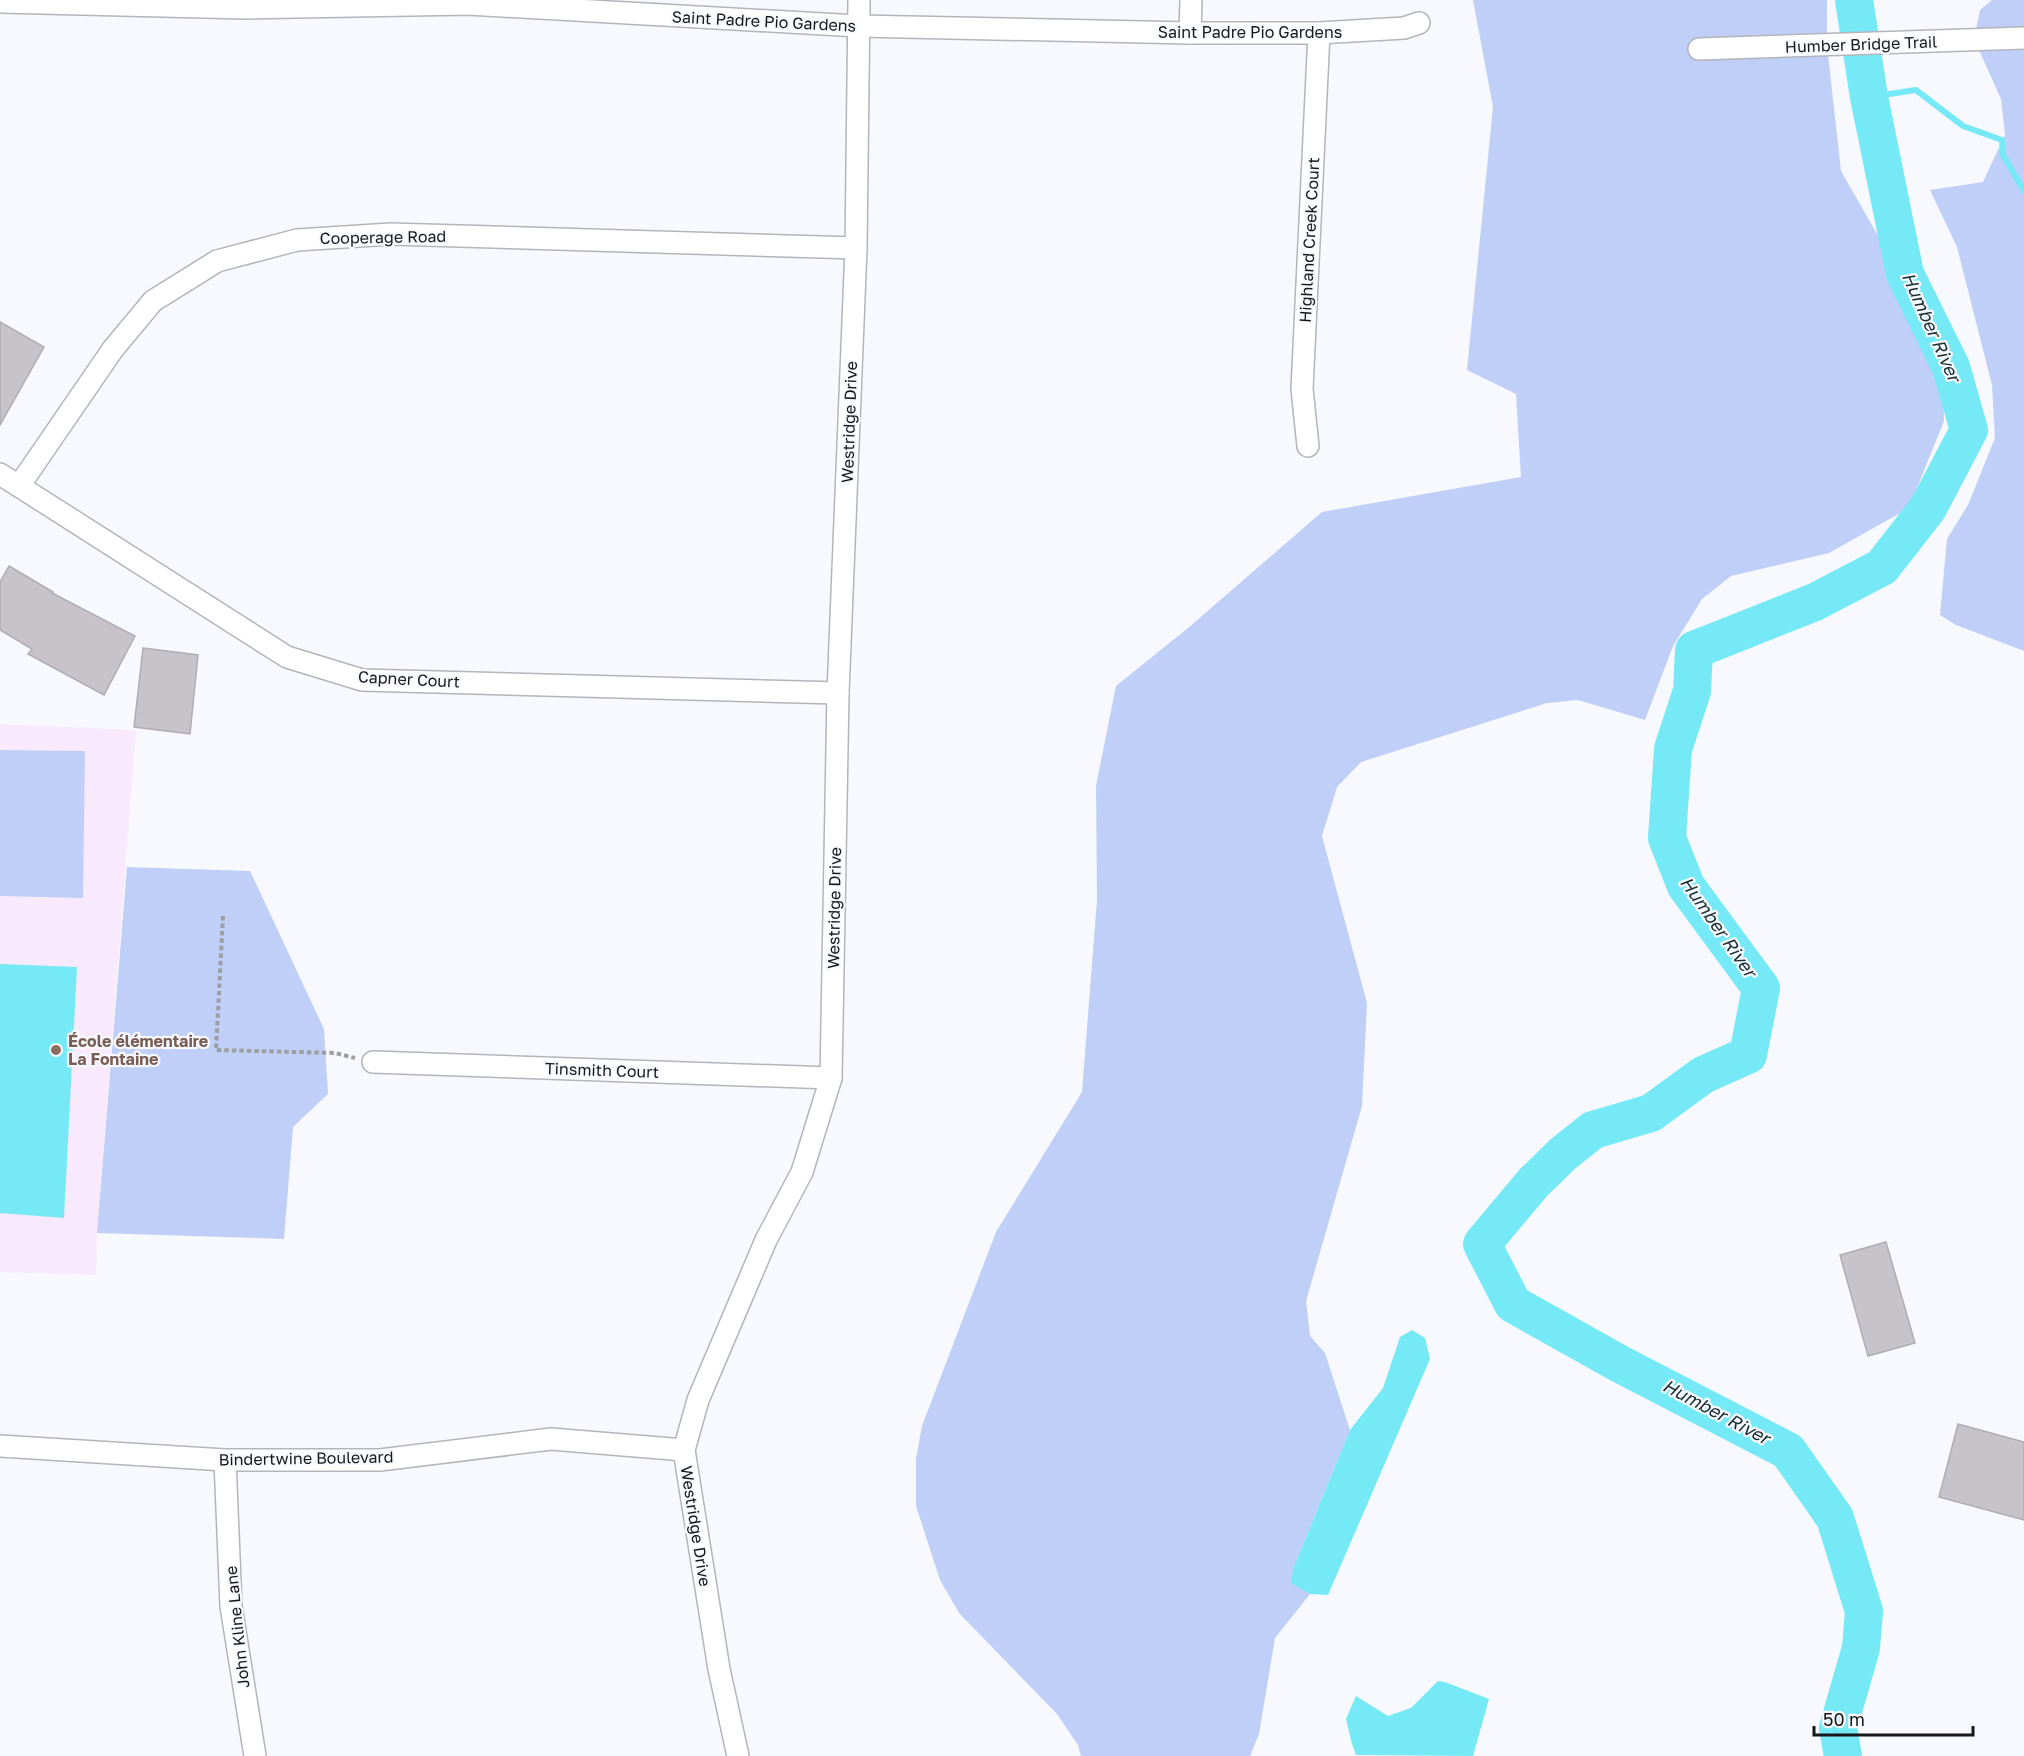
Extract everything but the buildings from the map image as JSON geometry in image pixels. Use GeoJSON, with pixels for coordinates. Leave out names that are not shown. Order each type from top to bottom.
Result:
{"type":"FeatureCollection","features":[{"type":"Feature","properties":{"kind":"street","name":"Westridge Drive"},"geometry":{"type":"LineString","coordinates":[[738,1756],[719,1669],[684,1450],[698,1400],[766,1240],[802,1172],[831,1078],[838,693],[856,248],[859,0]]}},
{"type":"Feature","properties":{"kind":"street"},"geometry":{"type":"LineString","coordinates":[[1190,33],[1191,0]]}},
{"type":"Feature","properties":{"kind":"street","name":"Saint Padre Pio Gardens"},"geometry":{"type":"LineString","coordinates":[[0,2],[244,8],[468,2],[858,26],[1190,33],[1319,33],[1404,28],[1419,23]]}},
{"type":"Feature","properties":{"kind":"street","name":"Highland Creek Court"},"geometry":{"type":"LineString","coordinates":[[1308,446],[1302,389],[1319,33]]}},
{"type":"Feature","properties":{"kind":"street","name":"Humber Bridge Trail"},"geometry":{"type":"LineString","coordinates":[[1699,49],[2024,38]]}},
{"type":"Feature","properties":{"kind":"street","name":"Cooperage Road"},"geometry":{"type":"LineString","coordinates":[[19,486],[113,349],[153,301],[217,261],[297,240],[391,234],[856,248]]}},
{"type":"Feature","properties":{"kind":"street","name":"Capner Court"},"geometry":{"type":"LineString","coordinates":[[0,474],[287,657],[362,680],[838,693]]}},
{"type":"Feature","properties":{"kind":"street","name":"Tinsmith Court"},"geometry":{"type":"LineString","coordinates":[[373,1062],[831,1078]]}},
{"type":"Feature","properties":{"kind":"street","name":"Bindertwine Boulevard"},"geometry":{"type":"LineString","coordinates":[[0,1446],[225,1460],[380,1460],[551,1439],[684,1450]]}},
{"type":"Feature","properties":{"kind":"street","name":"John Kline Lane"},"geometry":{"type":"LineString","coordinates":[[225,1460],[231,1606],[255,1756]]}},
{"type":"Feature","properties":{"kind":"path"},"geometry":{"type":"LineString","coordinates":[[223,916],[216,1050],[335,1053],[373,1062]]}},
{"type":"Feature","properties":{"kind":"shaded area"},"geometry":{"type":"Polygon","coordinates":[[[1473,0],[1827,0],[1827,46],[1841,171],[1916,302],[1943,380],[1944,421],[1911,503],[1902,512],[1829,553],[1731,576],[1702,599],[1673,646],[1645,720],[1578,700],[1547,703],[1361,762],[1337,787],[1322,836],[1367,1003],[1362,1106],[1306,1301],[1310,1336],[1325,1353],[1350,1430],[1293,1569],[1292,1583],[1310,1594],[1275,1638],[1259,1734],[1250,1756],[1081,1756],[1078,1745],[1057,1714],[959,1613],[940,1580],[916,1506],[916,1459],[922,1426],[996,1232],[1082,1092],[1097,900],[1096,786],[1116,686],[1188,628],[1322,512],[1521,477],[1516,394],[1467,370],[1493,107],[1473,0]]]}},
{"type":"Feature","properties":{"kind":"shaded area"},"geometry":{"type":"Polygon","coordinates":[[[1992,0],[2024,0],[2024,651],[1956,625],[1940,615],[1947,539],[1968,505],[1995,438],[1992,385],[1957,247],[1930,190],[1983,182],[2005,135],[2001,99],[1974,39],[1980,10],[1992,0]]]}},
{"type":"Feature","properties":{"kind":"shaded area","name":"École élémentaire La Fontaine"},"geometry":{"type":"Polygon","coordinates":[[[0,724],[136,730],[97,1233],[96,1275],[0,1272],[0,724]]]}},
{"type":"Feature","properties":{"kind":"shaded area"},"geometry":{"type":"Polygon","coordinates":[[[0,750],[85,751],[83,898],[0,896],[0,750]]]}},
{"type":"Feature","properties":{"kind":"shaded area"},"geometry":{"type":"Polygon","coordinates":[[[127,867],[250,871],[324,1029],[328,1094],[293,1127],[284,1239],[97,1233],[127,867]]]}},
{"type":"Feature","properties":{"kind":"shaded area"},"geometry":{"type":"Polygon","coordinates":[[[0,964],[77,967],[64,1218],[0,1213],[0,964]]]}},
{"type":"Feature","properties":{"kind":"shaded area"},"geometry":{"type":"Polygon","coordinates":[[[1412,1330],[1425,1338],[1430,1359],[1328,1595],[1310,1594],[1291,1583],[1293,1569],[1350,1430],[1383,1388],[1400,1337],[1412,1330]]]}},
{"type":"Feature","properties":{"kind":"shaded area"},"geometry":{"type":"Polygon","coordinates":[[[1438,1681],[1489,1699],[1473,1756],[1356,1755],[1346,1719],[1356,1696],[1388,1716],[1411,1708],[1438,1681]]]}},
{"type":"Feature","properties":{"kind":"waterway","name":"Humber River"},"geometry":{"type":"LineString","coordinates":[[1843,1756],[1838,1728],[1861,1648],[1864,1611],[1835,1518],[1788,1451],[1620,1364],[1513,1304],[1482,1244],[1534,1182],[1564,1153],[1593,1130],[1651,1113],[1703,1075],[1748,1055],[1761,988],[1686,886],[1667,838],[1673,749],[1692,691],[1694,650],[1815,602],[1882,567],[1928,508],[1969,430],[1951,367],[1905,274],[1869,97],[1854,0]]}},
{"type":"Feature","properties":{"kind":"waterway"},"geometry":{"type":"LineString","coordinates":[[1869,97],[1916,90],[1963,126],[2002,140],[2003,155],[2024,191]]}},
{"type":"Feature","properties":{"kind":"place","name":"École élémentaire La Fontaine"},"geometry":{"type":"Point","coordinates":[56,1050]}}]}
